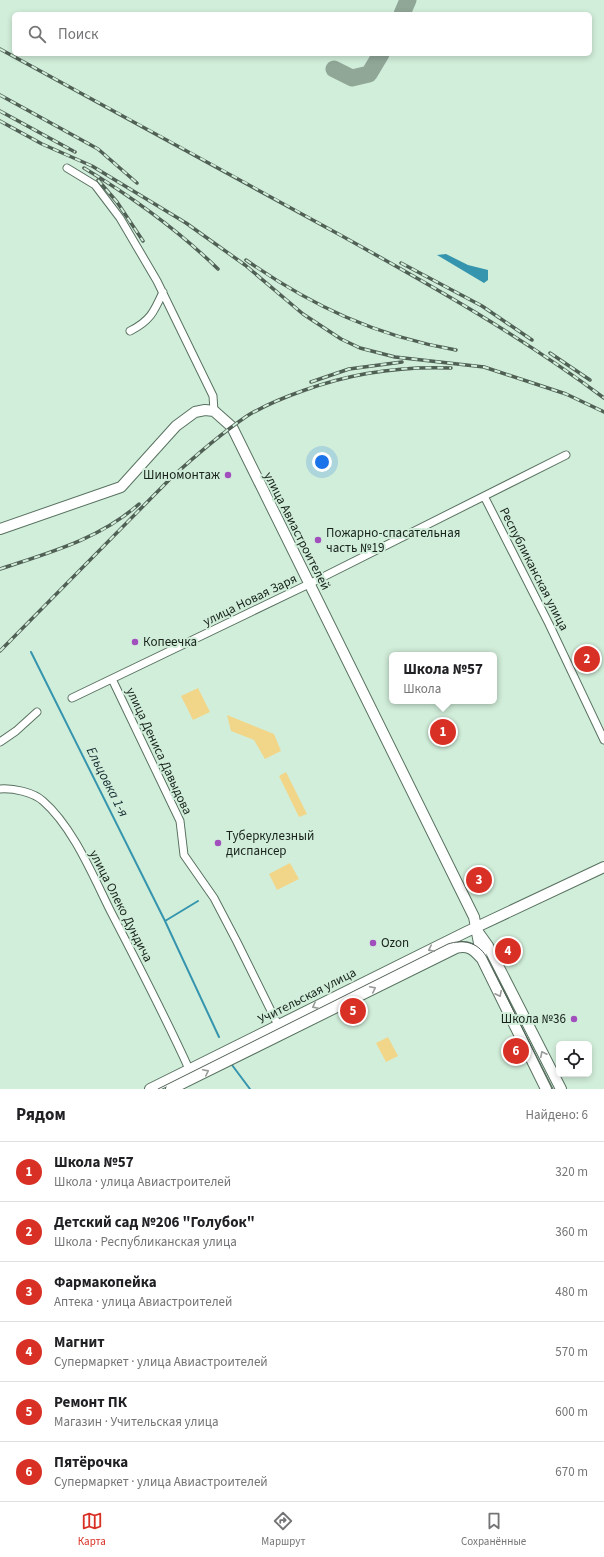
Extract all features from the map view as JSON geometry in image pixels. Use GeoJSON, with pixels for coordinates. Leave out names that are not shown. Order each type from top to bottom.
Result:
{"type":"FeatureCollection","features":[{"type":"Feature","properties":{"kind":"main road"},"geometry":{"type":"LineString","coordinates":[[0,529],[121,487],[176,426],[195,412],[214,410]]}},
{"type":"Feature","properties":{"kind":"main road","name":"улица Авиастроителей"},"geometry":{"type":"LineString","coordinates":[[214,410],[232,427],[474,917],[482,959],[546,1089]]}},
{"type":"Feature","properties":{"kind":"main road","name":"Учительская улица"},"geometry":{"type":"LineString","coordinates":[[172,1089],[186,1079],[278,1025],[604,867]]}},
{"type":"Feature","properties":{"kind":"main road","name":"улица Авиастроителей"},"geometry":{"type":"LineString","coordinates":[[476,929],[488,946],[561,1089]]}},
{"type":"Feature","properties":{"kind":"main road","name":"Учительская улица"},"geometry":{"type":"LineString","coordinates":[[150,1089],[186,1079],[456,948],[463,946],[469,942],[476,929]]}},
{"type":"Feature","properties":{"kind":"main road"},"geometry":{"type":"LineString","coordinates":[[463,946],[474,949],[482,959]]}},
{"type":"Feature","properties":{"kind":"street"},"geometry":{"type":"LineString","coordinates":[[67,168],[95,185],[120,218],[163,292],[213,396],[214,410]]}},
{"type":"Feature","properties":{"kind":"street"},"geometry":{"type":"LineString","coordinates":[[130,331],[142,325],[153,314],[163,292]]}},
{"type":"Feature","properties":{"kind":"street","name":"улица Новая Заря"},"geometry":{"type":"LineString","coordinates":[[72,698],[309,584],[566,456]]}},
{"type":"Feature","properties":{"kind":"street","name":"Республиканская улица"},"geometry":{"type":"LineString","coordinates":[[484,496],[549,624],[604,740]]}},
{"type":"Feature","properties":{"kind":"street","name":"улица Дениса Давыдова"},"geometry":{"type":"LineString","coordinates":[[112,679],[180,821],[184,856],[214,898],[278,1025]]}},
{"type":"Feature","properties":{"kind":"street"},"geometry":{"type":"LineString","coordinates":[[0,742],[16,731],[37,712]]}},
{"type":"Feature","properties":{"kind":"street","name":"улица Олеко Дундича"},"geometry":{"type":"LineString","coordinates":[[0,789],[24,791],[42,800],[60,820],[103,897],[186,1079]]}},
{"type":"Feature","properties":{"kind":"shaded area"},"geometry":{"type":"Polygon","coordinates":[[[198,688],[210,712],[193,720],[181,696],[198,688]]]}},
{"type":"Feature","properties":{"kind":"shaded area"},"geometry":{"type":"Polygon","coordinates":[[[227,715],[274,734],[281,751],[265,759],[254,740],[231,731],[227,715]]]}},
{"type":"Feature","properties":{"kind":"shaded area"},"geometry":{"type":"Polygon","coordinates":[[[286,772],[307,814],[299,817],[279,776],[286,772]]]}},
{"type":"Feature","properties":{"kind":"shaded area"},"geometry":{"type":"Polygon","coordinates":[[[290,863],[299,879],[277,890],[269,874],[290,863]]]}},
{"type":"Feature","properties":{"kind":"shaded area"},"geometry":{"type":"Polygon","coordinates":[[[388,1037],[398,1056],[386,1062],[376,1043],[388,1037]]]}},
{"type":"Feature","properties":{"kind":"water"},"geometry":{"type":"Polygon","coordinates":[[[446,254],[468,265],[488,270],[488,280],[484,283],[437,255],[446,254]]]}},
{"type":"Feature","properties":{"kind":"waterway","name":"Ельцовка 1-я"},"geometry":{"type":"LineString","coordinates":[[31,652],[165,921]]}},
{"type":"Feature","properties":{"kind":"waterway","name":"Ельцовка 1-я"},"geometry":{"type":"LineString","coordinates":[[198,901],[165,921],[219,1037]]}},
{"type":"Feature","properties":{"kind":"waterway","name":"Ельцовка 1-я"},"geometry":{"type":"LineString","coordinates":[[232,1065],[250,1089]]}},
{"type":"Feature","properties":{"kind":"taxiway"},"geometry":{"type":"LineString","coordinates":[[403,12],[408,0]]}},
{"type":"Feature","properties":{"kind":"taxiway"},"geometry":{"type":"LineString","coordinates":[[334,69],[352,78],[369,74],[380,56]]}},
{"type":"Feature","properties":{"kind":"tram line"},"geometry":{"type":"LineString","coordinates":[[158,1089],[448,944],[459,942],[474,945],[486,956],[553,1089]]}},
{"type":"Feature","properties":{"kind":"railway"},"geometry":{"type":"LineString","coordinates":[[0,49],[12,56]]}},
{"type":"Feature","properties":{"kind":"railway"},"geometry":{"type":"LineString","coordinates":[[13,56],[299,212],[476,312],[573,375],[604,398]]}},
{"type":"Feature","properties":{"kind":"railway"},"geometry":{"type":"LineString","coordinates":[[0,95],[98,149],[137,183]]}},
{"type":"Feature","properties":{"kind":"railway"},"geometry":{"type":"LineString","coordinates":[[0,111],[75,152]]}},
{"type":"Feature","properties":{"kind":"railway"},"geometry":{"type":"LineString","coordinates":[[0,121],[42,144],[92,166],[186,223],[245,265],[303,314],[341,339],[360,348],[395,357],[484,367],[566,394],[604,412]]}},
{"type":"Feature","properties":{"kind":"railway"},"geometry":{"type":"LineString","coordinates":[[84,168],[154,214],[187,240],[218,269]]}},
{"type":"Feature","properties":{"kind":"railway"},"geometry":{"type":"LineString","coordinates":[[98,180],[117,202],[143,241]]}},
{"type":"Feature","properties":{"kind":"railway"},"geometry":{"type":"LineString","coordinates":[[246,260],[295,292],[346,317],[372,328],[427,344],[456,350]]}},
{"type":"Feature","properties":{"kind":"railway"},"geometry":{"type":"LineString","coordinates":[[401,263],[482,306],[532,340]]}},
{"type":"Feature","properties":{"kind":"railway"},"geometry":{"type":"LineString","coordinates":[[550,353],[590,380]]}},
{"type":"Feature","properties":{"kind":"railway"},"geometry":{"type":"LineString","coordinates":[[311,382],[349,369],[402,362]]}},
{"type":"Feature","properties":{"kind":"railway"},"geometry":{"type":"LineString","coordinates":[[0,651],[170,479],[207,446],[247,416],[290,395],[341,379],[377,372],[414,368],[451,368]]}},
{"type":"Feature","properties":{"kind":"railway"},"geometry":{"type":"LineString","coordinates":[[0,569],[55,551],[91,536],[108,527],[139,504]]}},
{"type":"Feature","properties":{"kind":"place","name":"Шиномонтаж"},"geometry":{"type":"Point","coordinates":[228,475]}},
{"type":"Feature","properties":{"kind":"place","name":"Пожарно-спасательная часть №19"},"geometry":{"type":"Point","coordinates":[318,540]}},
{"type":"Feature","properties":{"kind":"place","name":"Копеечка"},"geometry":{"type":"Point","coordinates":[135,642]}},
{"type":"Feature","properties":{"kind":"place","name":"Детский сад №206 \"Голубок\""},"geometry":{"type":"Point","coordinates":[587,659]}},
{"type":"Feature","properties":{"kind":"place","name":"Школа №57"},"geometry":{"type":"Point","coordinates":[443,732]}},
{"type":"Feature","properties":{"kind":"place","name":"Туберкулезный диспансер"},"geometry":{"type":"Point","coordinates":[218,843]}},
{"type":"Feature","properties":{"kind":"place","name":"Фармакопейка"},"geometry":{"type":"Point","coordinates":[479,880]}},
{"type":"Feature","properties":{"kind":"place","name":"Ozon"},"geometry":{"type":"Point","coordinates":[373,943]}},
{"type":"Feature","properties":{"kind":"place","name":"Магнит"},"geometry":{"type":"Point","coordinates":[508,951]}},
{"type":"Feature","properties":{"kind":"place","name":"Ремонт ПК"},"geometry":{"type":"Point","coordinates":[353,1011]}},
{"type":"Feature","properties":{"kind":"place","name":"Школа №36"},"geometry":{"type":"Point","coordinates":[574,1019]}},
{"type":"Feature","properties":{"kind":"place","name":"Пятёрочка"},"geometry":{"type":"Point","coordinates":[516,1051]}}]}
